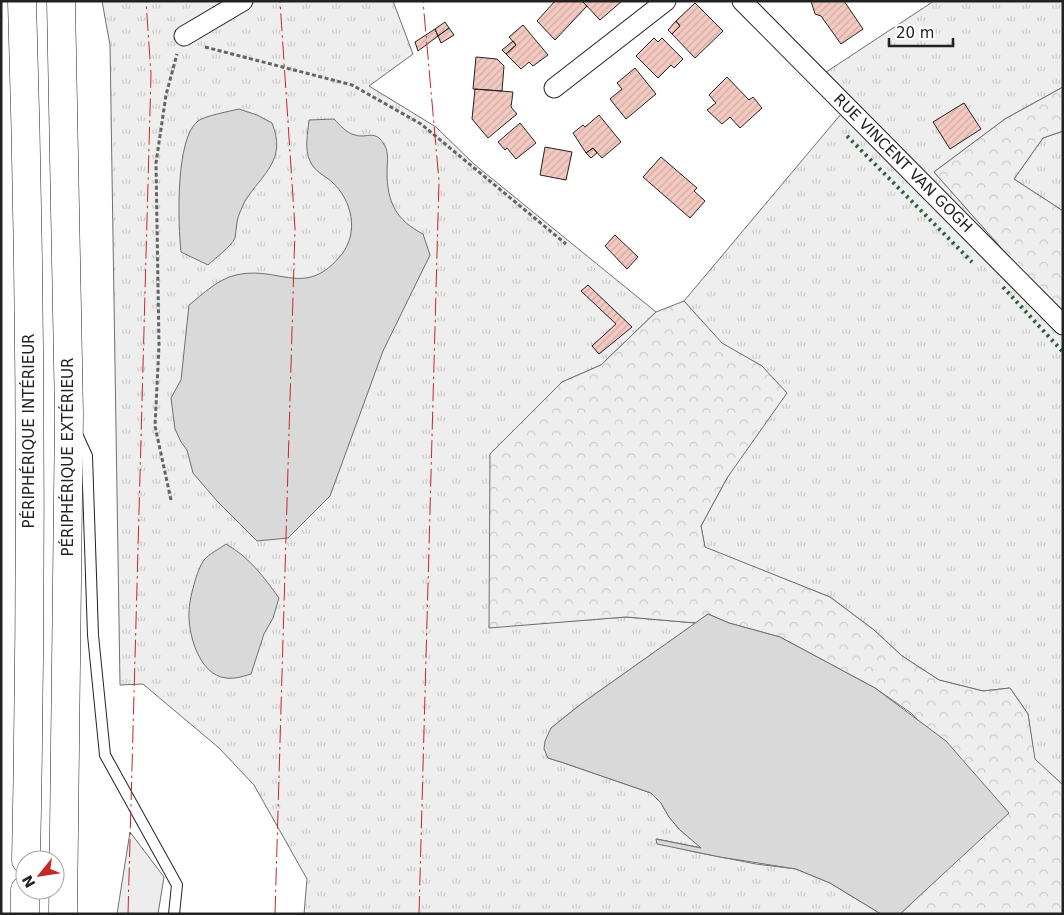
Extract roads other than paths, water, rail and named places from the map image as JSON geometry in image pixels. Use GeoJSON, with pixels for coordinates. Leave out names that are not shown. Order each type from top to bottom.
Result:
{"type":"FeatureCollection","features":[{"type":"Feature","properties":{"kind":"highway","name":"PÉRIPHÉRIQUE INTÉRIEUR"},"geometry":{"type":"LineString","coordinates":[[22,1],[30,457],[26,850]]}},
{"type":"Feature","properties":{"kind":"highway","name":"PÉRIPHÉRIQUE EXTÉRIEUR"},"geometry":{"type":"LineString","coordinates":[[61,1],[69,414],[63,914]]}},
{"type":"Feature","properties":{"kind":"highway"},"geometry":{"type":"LineString","coordinates":[[24,914],[25,900]]}},
{"type":"Feature","properties":{"kind":"street"},"geometry":{"type":"LineString","coordinates":[[184,36],[243,1]]}},
{"type":"Feature","properties":{"kind":"street"},"geometry":{"type":"LineString","coordinates":[[554,88],[666,1]]}},
{"type":"Feature","properties":{"kind":"street","name":"RUE VINCENT VAN GOGH"},"geometry":{"type":"LineString","coordinates":[[742,1],[1063,325]]}},
{"type":"Feature","properties":{"kind":"lane"},"geometry":{"type":"LineString","coordinates":[[69,414],[87,456],[93,635],[106,755],[177,885],[174,914]]}}]}
